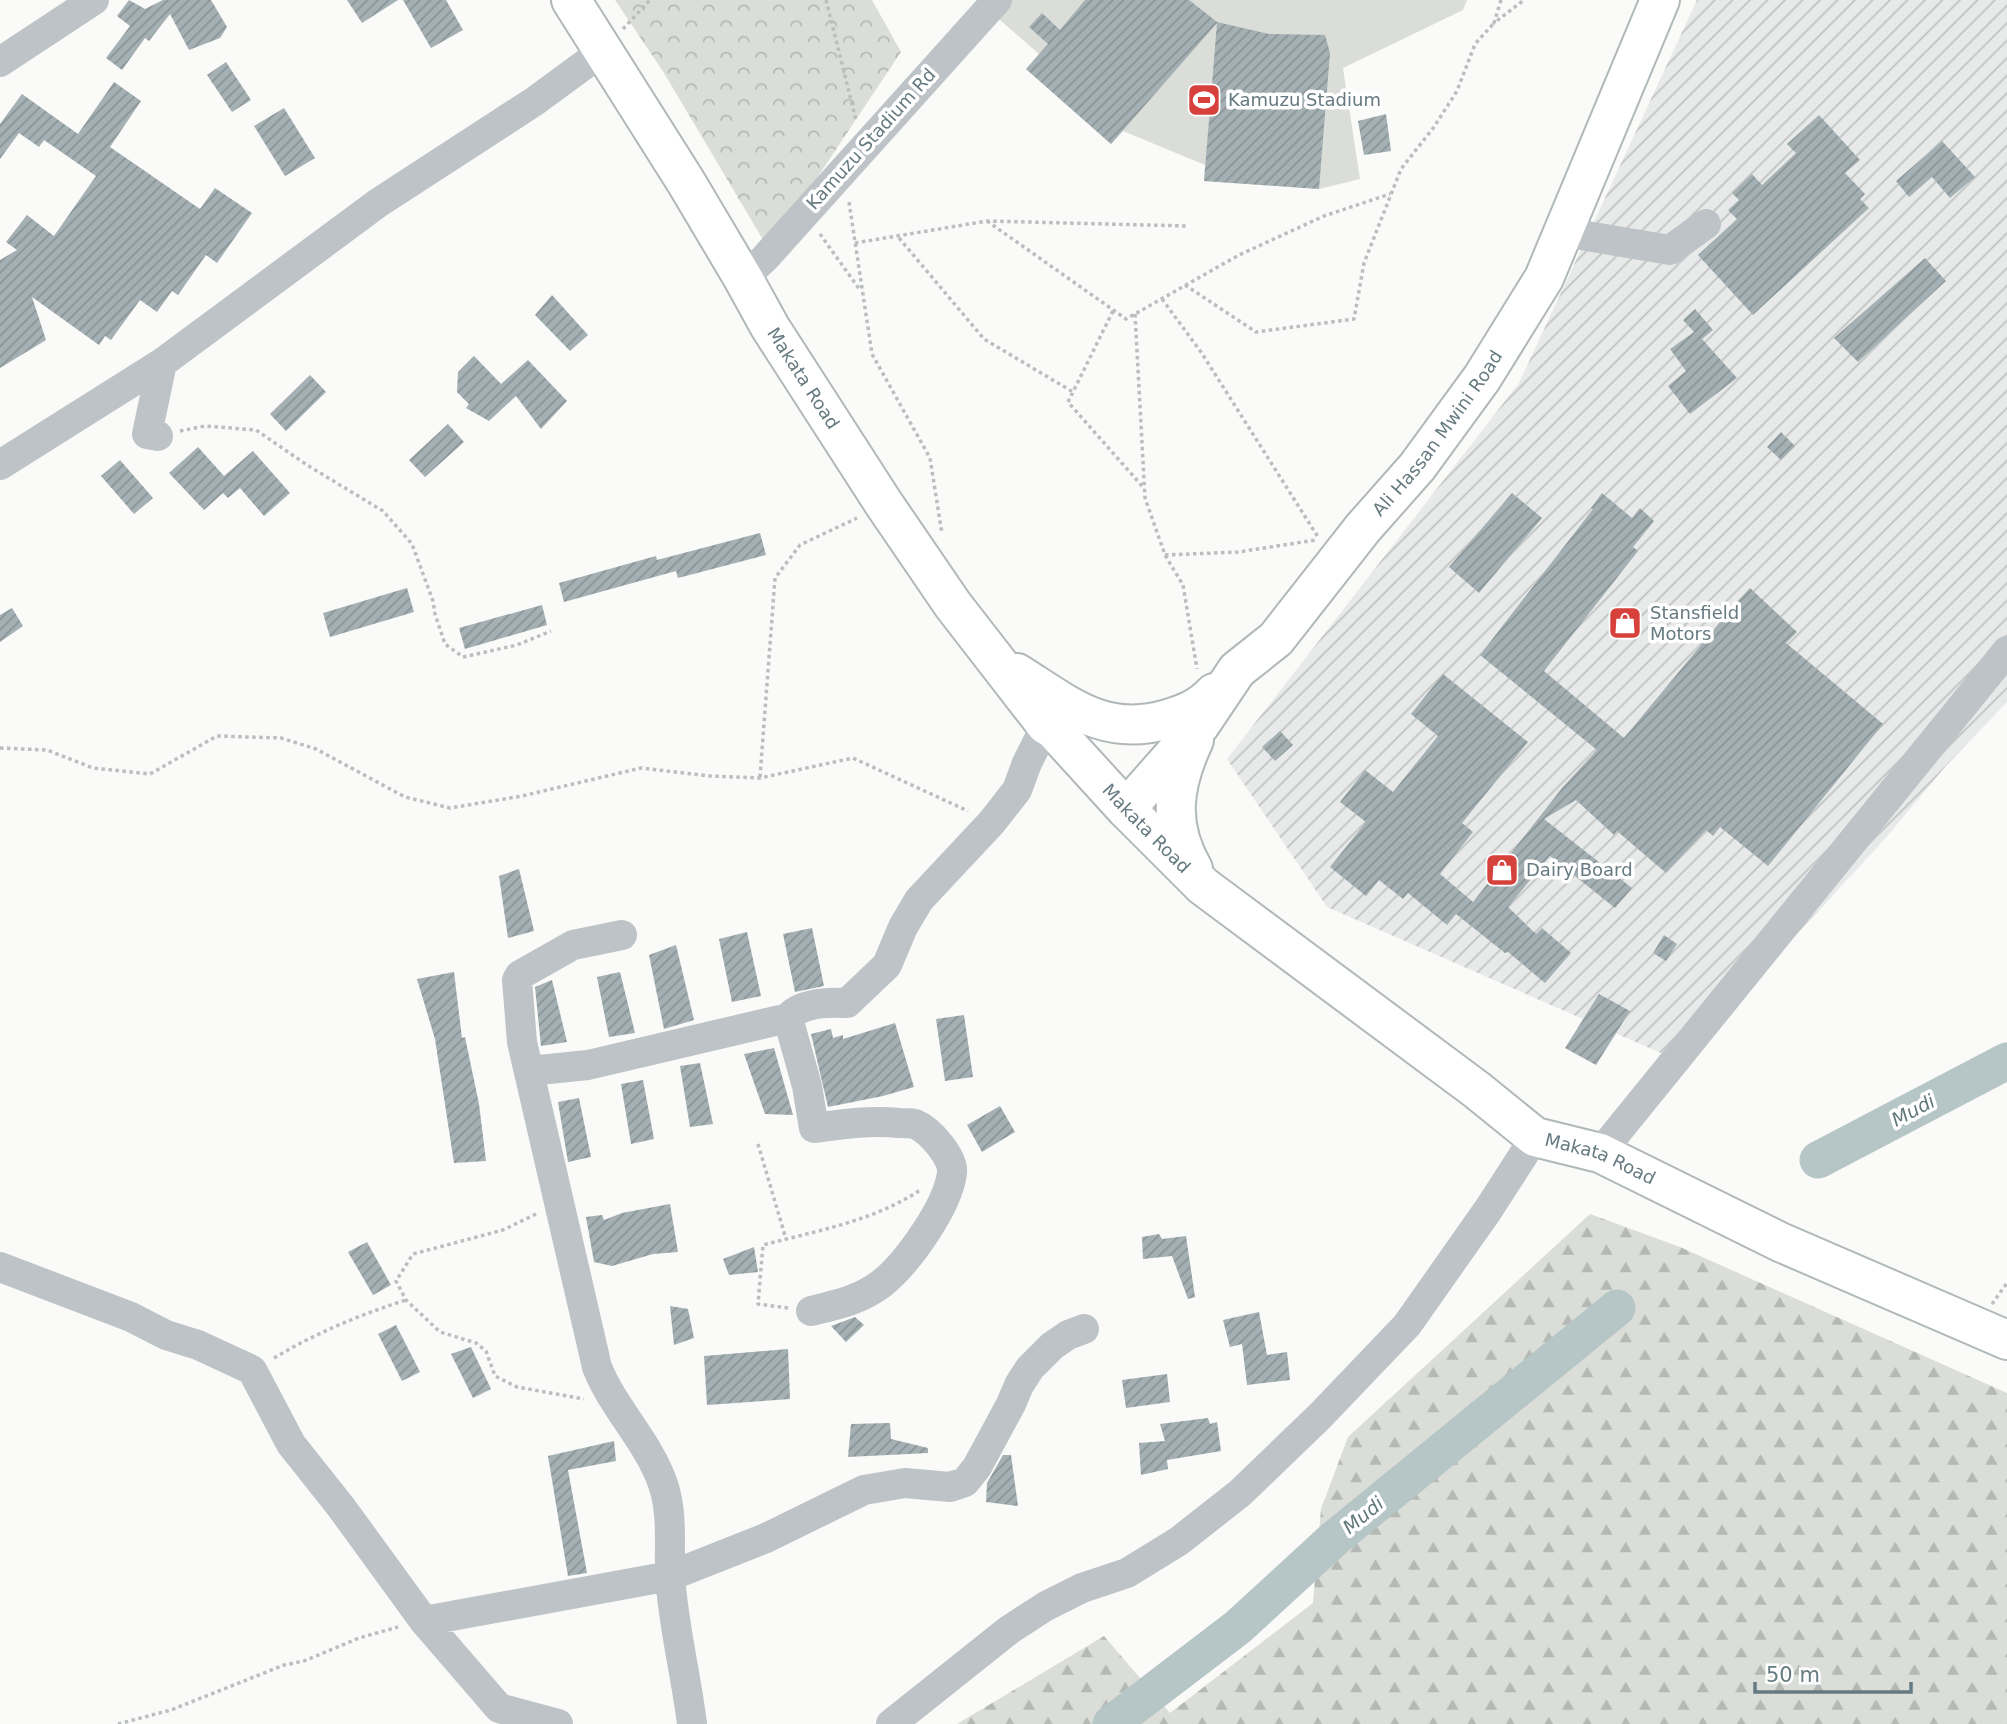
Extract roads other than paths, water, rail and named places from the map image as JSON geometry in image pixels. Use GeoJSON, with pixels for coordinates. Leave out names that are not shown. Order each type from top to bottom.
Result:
{"type":"FeatureCollection","features":[{"type":"Feature","properties":{"kind":"main road","name":"Makata Road"},"geometry":{"type":"LineString","coordinates":[[571,0],[743,278],[770,327],[884,505],[953,605],[1046,725],[1053,729],[1126,809],[1203,886],[1477,1090],[1535,1137],[1600,1153],[1780,1242],[2007,1340]]}},
{"type":"Feature","properties":{"kind":"main road","name":"Ali Hassan Mwini Road"},"geometry":{"type":"LineString","coordinates":[[1126,809],[1237,670],[1276,639],[1363,528],[1417,467],[1482,378],[1544,278],[1660,0]]}},
{"type":"Feature","properties":{"kind":"main road"},"geometry":{"type":"LineString","coordinates":[[997,661],[1085,716],[1121,726],[1156,723],[1194,711],[1201,715],[1186,756],[1176,799],[1176,830],[1182,851],[1203,886]]}},
{"type":"Feature","properties":{"kind":"street"},"geometry":{"type":"LineString","coordinates":[[0,62],[94,0]]}},
{"type":"Feature","properties":{"kind":"street","name":"Kamuzu Stadium Rd"},"geometry":{"type":"LineString","coordinates":[[743,278],[764,259],[997,0]]}},
{"type":"Feature","properties":{"kind":"street"},"geometry":{"type":"LineString","coordinates":[[0,465],[162,363],[378,203],[535,101],[603,51]]}},
{"type":"Feature","properties":{"kind":"street"},"geometry":{"type":"LineString","coordinates":[[1563,232],[1670,250],[1706,224]]}},
{"type":"Feature","properties":{"kind":"street"},"geometry":{"type":"LineString","coordinates":[[158,436],[147,434],[162,363]]}},
{"type":"Feature","properties":{"kind":"street"},"geometry":{"type":"LineString","coordinates":[[1600,1153],[2007,651]]}},
{"type":"Feature","properties":{"kind":"street"},"geometry":{"type":"LineString","coordinates":[[529,1071],[588,1065],[788,1018],[794,1011],[827,1002],[847,1003],[887,965],[903,927],[919,900],[992,822],[1017,790],[1046,725]]}},
{"type":"Feature","properties":{"kind":"street"},"geometry":{"type":"LineString","coordinates":[[622,936],[573,945],[520,975],[517,980],[522,1042],[597,1367],[603,1383],[651,1458],[663,1483],[670,1512],[670,1576],[692,1724]]}},
{"type":"Feature","properties":{"kind":"street"},"geometry":{"type":"LineString","coordinates":[[788,1018],[807,1086],[814,1128],[873,1120],[916,1124],[946,1152],[952,1169],[947,1194],[922,1236],[900,1265],[881,1284],[848,1303],[811,1311]]}},
{"type":"Feature","properties":{"kind":"street"},"geometry":{"type":"LineString","coordinates":[[891,1724],[1009,1630],[1046,1606],[1082,1588],[1127,1573],[1179,1541],[1241,1493],[1407,1325],[1488,1210],[1535,1137]]}},
{"type":"Feature","properties":{"kind":"street"},"geometry":{"type":"LineString","coordinates":[[0,1267],[131,1317],[166,1335],[198,1345],[252,1370],[290,1444],[341,1507],[424,1620],[499,1707],[558,1724]]}},
{"type":"Feature","properties":{"kind":"street"},"geometry":{"type":"LineString","coordinates":[[424,1620],[670,1576],[766,1538],[864,1490],[905,1483],[950,1487],[965,1482],[976,1467],[1011,1404],[1018,1385],[1030,1368],[1052,1346],[1068,1335],[1084,1329]]}},
{"type":"Feature","properties":{"kind":"waterway","name":"Mudi"},"geometry":{"type":"LineString","coordinates":[[1818,1160],[2007,1061]]}},
{"type":"Feature","properties":{"kind":"waterway","name":"Mudi"},"geometry":{"type":"LineString","coordinates":[[1111,1724],[1238,1627],[1335,1538],[1617,1308]]}},
{"type":"Feature","properties":{"kind":"place","name":"Kamuzu Stadium"},"geometry":{"type":"Point","coordinates":[1204,100]}},
{"type":"Feature","properties":{"kind":"place","name":"Stansfield Motors"},"geometry":{"type":"Point","coordinates":[1625,623]}},
{"type":"Feature","properties":{"kind":"place","name":"Dairy Board"},"geometry":{"type":"Point","coordinates":[1502,870]}}]}
